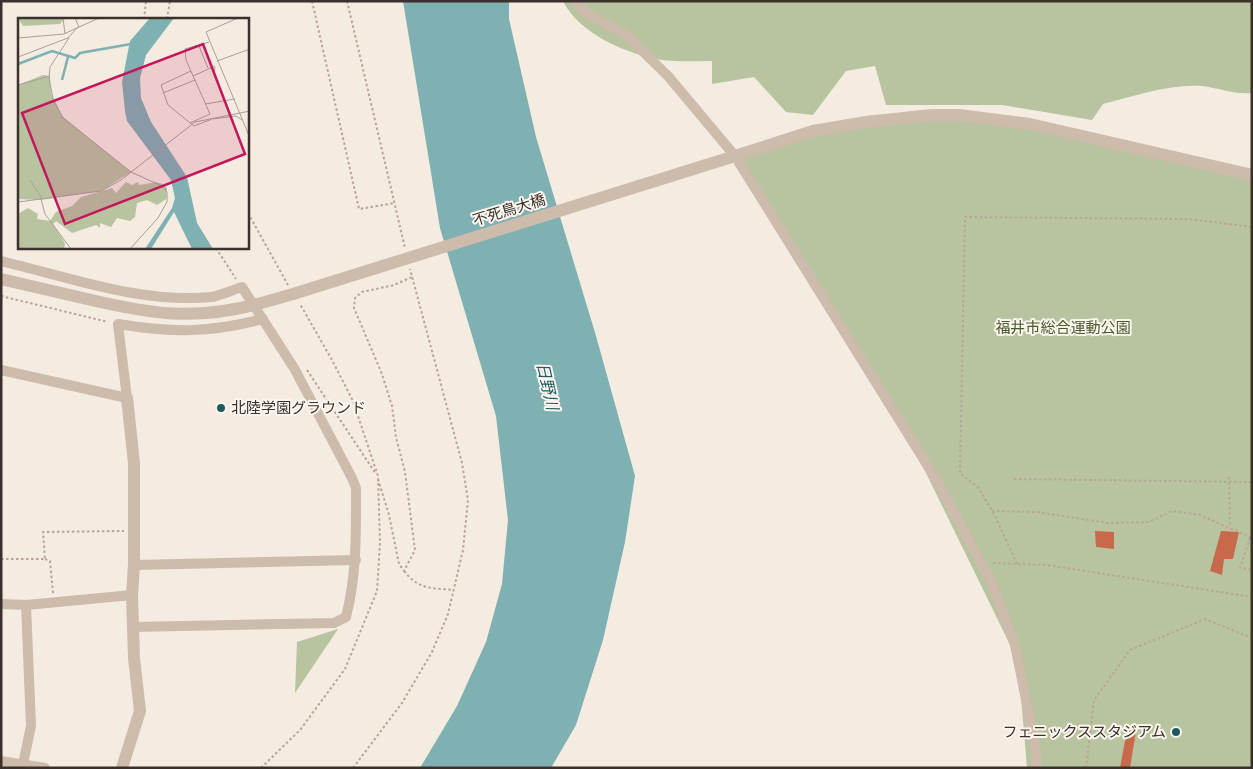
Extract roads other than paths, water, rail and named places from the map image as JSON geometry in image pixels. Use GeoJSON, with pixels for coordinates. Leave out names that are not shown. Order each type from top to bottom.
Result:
{"type":"FeatureCollection","features":[{"type":"Feature","properties":{"kind":"street"},"geometry":{"type":"LineString","coordinates":[[576,1],[585,12],[626,36],[668,76],[735,156],[936,479],[990,579],[1015,645],[1036,749],[1036,768]]}},
{"type":"Feature","properties":{"kind":"street","name":"不死鳥大橋"},"geometry":{"type":"LineString","coordinates":[[1,279],[151,313],[196,315],[240,309],[813,131],[866,122],[932,115],[959,114],[1039,126],[1252,175]]}},
{"type":"Feature","properties":{"kind":"street"},"geometry":{"type":"LineString","coordinates":[[1,261],[121,290],[166,297],[214,296],[242,287],[294,368],[356,488],[356,560],[353,589],[346,617],[334,623],[133,627]]}},
{"type":"Feature","properties":{"kind":"street"},"geometry":{"type":"LineString","coordinates":[[122,768],[135,732],[140,711],[132,595],[134,565],[134,464],[118,324],[160,331],[193,332],[232,327],[263,319]]}},
{"type":"Feature","properties":{"kind":"street"},"geometry":{"type":"LineString","coordinates":[[1,370],[127,398]]}},
{"type":"Feature","properties":{"kind":"street"},"geometry":{"type":"LineString","coordinates":[[134,565],[356,560]]}},
{"type":"Feature","properties":{"kind":"street"},"geometry":{"type":"LineString","coordinates":[[1,604],[26,605],[132,595]]}},
{"type":"Feature","properties":{"kind":"street"},"geometry":{"type":"LineString","coordinates":[[23,764],[31,726],[26,605]]}},
{"type":"Feature","properties":{"kind":"street"},"geometry":{"type":"LineString","coordinates":[[1,761],[45,768]]}},
{"type":"Feature","properties":{"kind":"water","name":"日野川"},"geometry":{"type":"Polygon","coordinates":[[[403,1],[509,1],[509,19],[536,137],[596,336],[635,476],[625,542],[603,640],[576,725],[551,768],[420,768],[457,706],[486,642],[502,584],[508,520],[496,416],[440,228],[403,1]]]}},
{"type":"Feature","properties":{"kind":"place","name":"北陸学園グラウンド"},"geometry":{"type":"Point","coordinates":[221,408]}},
{"type":"Feature","properties":{"kind":"place","name":"フェニックススタジアム"},"geometry":{"type":"Point","coordinates":[1176,732]}},
{"type":"Feature","properties":{"kind":"park label","name":"福井市総合運動公園"},"geometry":{"type":"Point","coordinates":[1063,328]}}]}
